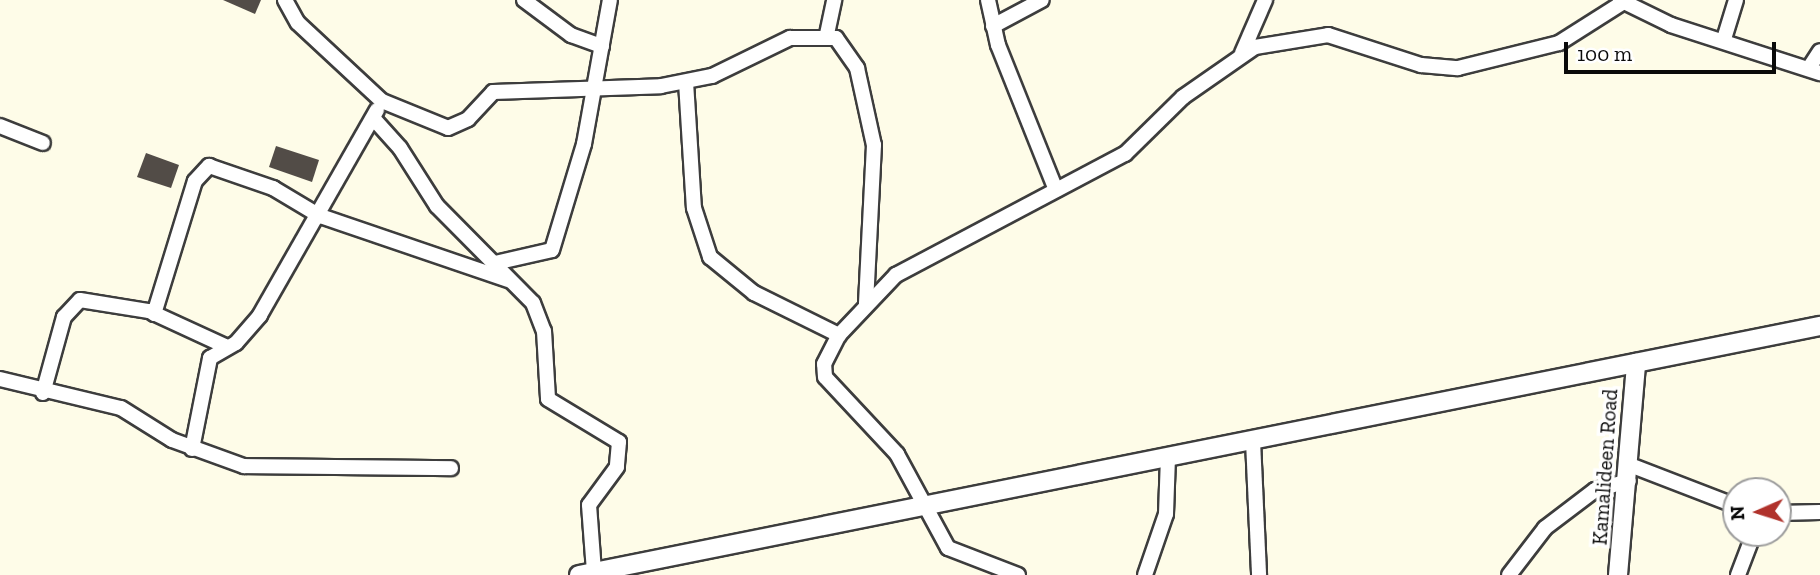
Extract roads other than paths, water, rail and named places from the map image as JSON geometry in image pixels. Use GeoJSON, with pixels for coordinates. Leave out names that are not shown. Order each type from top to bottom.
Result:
{"type":"FeatureCollection","features":[{"type":"Feature","properties":{"kind":"street"},"geometry":{"type":"LineString","coordinates":[[285,0],[298,23],[382,101],[448,128],[468,119],[493,92],[686,82],[790,38],[827,34]]}},
{"type":"Feature","properties":{"kind":"street"},"geometry":{"type":"LineString","coordinates":[[524,0],[571,35],[602,46]]}},
{"type":"Feature","properties":{"kind":"street"},"geometry":{"type":"LineString","coordinates":[[495,263],[552,250],[584,145],[610,0]]}},
{"type":"Feature","properties":{"kind":"street"},"geometry":{"type":"LineString","coordinates":[[827,34],[834,0]]}},
{"type":"Feature","properties":{"kind":"street"},"geometry":{"type":"LineString","coordinates":[[988,0],[993,26],[1056,190]]}},
{"type":"Feature","properties":{"kind":"street"},"geometry":{"type":"LineString","coordinates":[[993,26],[1042,0]]}},
{"type":"Feature","properties":{"kind":"street"},"geometry":{"type":"LineString","coordinates":[[1242,53],[1265,0]]}},
{"type":"Feature","properties":{"kind":"street"},"geometry":{"type":"LineString","coordinates":[[1724,39],[1735,0]]}},
{"type":"Feature","properties":{"kind":"street"},"geometry":{"type":"LineString","coordinates":[[1018,575],[957,557],[897,454],[825,377],[824,364],[839,335],[866,304],[916,261],[1125,154],[1183,97],[1242,53],[1293,36],[1328,35],[1421,65],[1458,68],[1559,43],[1621,2],[1815,71],[1820,51]]}},
{"type":"Feature","properties":{"kind":"street"},"geometry":{"type":"LineString","coordinates":[[827,34],[852,58],[870,108],[875,194],[866,304]]}},
{"type":"Feature","properties":{"kind":"street"},"geometry":{"type":"LineString","coordinates":[[686,82],[694,208],[710,257],[754,293],[839,335]]}},
{"type":"Feature","properties":{"kind":"street"},"geometry":{"type":"LineString","coordinates":[[192,449],[210,358],[248,333],[320,216],[382,101]]}},
{"type":"Feature","properties":{"kind":"street"},"geometry":{"type":"LineString","coordinates":[[373,118],[400,148],[436,206],[495,263],[540,315],[548,399],[619,442],[617,467],[589,505],[586,573],[628,569],[1820,326]]}},
{"type":"Feature","properties":{"kind":"street"},"geometry":{"type":"LineString","coordinates":[[0,127],[43,143]]}},
{"type":"Feature","properties":{"kind":"street"},"geometry":{"type":"LineString","coordinates":[[155,314],[201,169],[219,166],[320,216],[510,281]]}},
{"type":"Feature","properties":{"kind":"street"},"geometry":{"type":"LineString","coordinates":[[43,393],[70,305],[96,301],[155,314],[169,326],[225,346]]}},
{"type":"Feature","properties":{"kind":"street","name":"Kamalideen Road"},"geometry":{"type":"LineString","coordinates":[[1618,575],[1629,473],[1636,363]]}},
{"type":"Feature","properties":{"kind":"street"},"geometry":{"type":"LineString","coordinates":[[0,379],[43,393],[121,408],[192,449],[279,470],[452,468]]}},
{"type":"Feature","properties":{"kind":"street"},"geometry":{"type":"LineString","coordinates":[[1253,441],[1259,575]]}},
{"type":"Feature","properties":{"kind":"street"},"geometry":{"type":"LineString","coordinates":[[1145,575],[1166,514],[1168,458]]}},
{"type":"Feature","properties":{"kind":"street"},"geometry":{"type":"LineString","coordinates":[[1509,575],[1545,528],[1595,490],[1629,473],[1722,502]]}},
{"type":"Feature","properties":{"kind":"street"},"geometry":{"type":"LineString","coordinates":[[1792,513],[1820,512]]}},
{"type":"Feature","properties":{"kind":"street"},"geometry":{"type":"LineString","coordinates":[[1738,575],[1749,547]]}}]}
